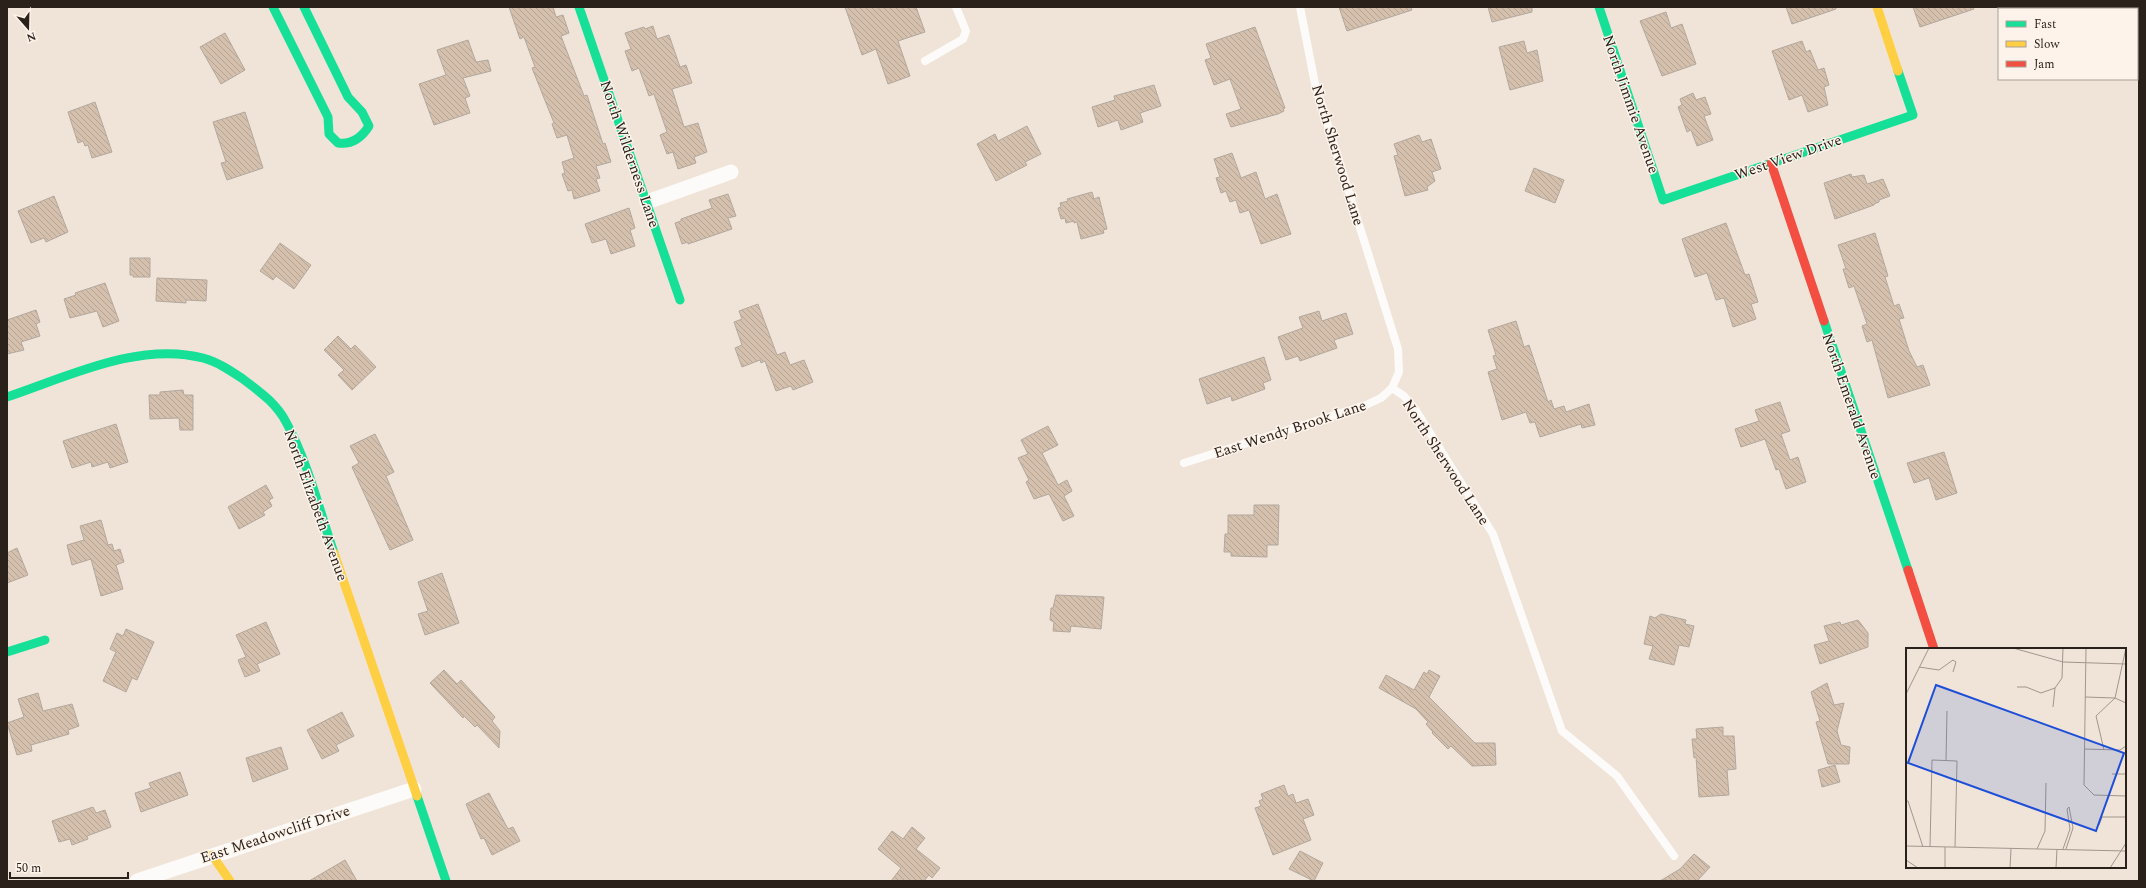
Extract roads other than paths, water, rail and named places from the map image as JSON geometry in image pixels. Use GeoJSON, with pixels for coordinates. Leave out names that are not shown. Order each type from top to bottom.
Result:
{"type":"FeatureCollection","features":[{"type":"Feature","properties":{"kind":"street"},"geometry":{"type":"LineString","coordinates":[[273,7],[328,117],[329,134],[335,140],[343,144],[351,143],[365,134],[369,126],[366,118],[348,97],[304,7]]}},
{"type":"Feature","properties":{"kind":"street","name":"North Wilderness Lane"},"geometry":{"type":"LineString","coordinates":[[579,7],[680,300]]}},
{"type":"Feature","properties":{"kind":"street","name":"North Jimmie Avenue"},"geometry":{"type":"LineString","coordinates":[[1598,7],[1663,200]]}},
{"type":"Feature","properties":{"kind":"street","name":"West View Drive"},"geometry":{"type":"LineString","coordinates":[[1663,200],[1913,115],[1877,7]]}},
{"type":"Feature","properties":{"kind":"street","name":"North Emerald Avenue"},"geometry":{"type":"LineString","coordinates":[[1771,163],[1934,648]]}},
{"type":"Feature","properties":{"kind":"street"},"geometry":{"type":"LineString","coordinates":[[647,202],[731,172]]}},
{"type":"Feature","properties":{"kind":"street","name":"North Elizabeth Avenue"},"geometry":{"type":"LineString","coordinates":[[7,397],[125,357],[177,353],[204,358],[224,366],[268,397],[285,420],[297,444],[446,881]]}},
{"type":"Feature","properties":{"kind":"street"},"geometry":{"type":"LineString","coordinates":[[7,652],[45,640]]}},
{"type":"Feature","properties":{"kind":"street","name":"East Meadowcliff Drive"},"geometry":{"type":"LineString","coordinates":[[137,881],[414,789]]}},
{"type":"Feature","properties":{"kind":"street"},"geometry":{"type":"LineString","coordinates":[[212,855],[230,881]]}},
{"type":"Feature","properties":{"kind":"lane"},"geometry":{"type":"LineString","coordinates":[[924,61],[963,40],[966,31],[956,7]]}},
{"type":"Feature","properties":{"kind":"lane","name":"North Sherwood Lane"},"geometry":{"type":"LineString","coordinates":[[1300,7],[1315,84],[1398,349],[1399,372],[1392,388],[1404,396],[1415,409],[1493,534],[1562,731],[1617,776],[1674,856]]}},
{"type":"Feature","properties":{"kind":"lane","name":"East Wendy Brook Lane"},"geometry":{"type":"LineString","coordinates":[[1184,463],[1366,405],[1381,398],[1392,388]]}}]}
